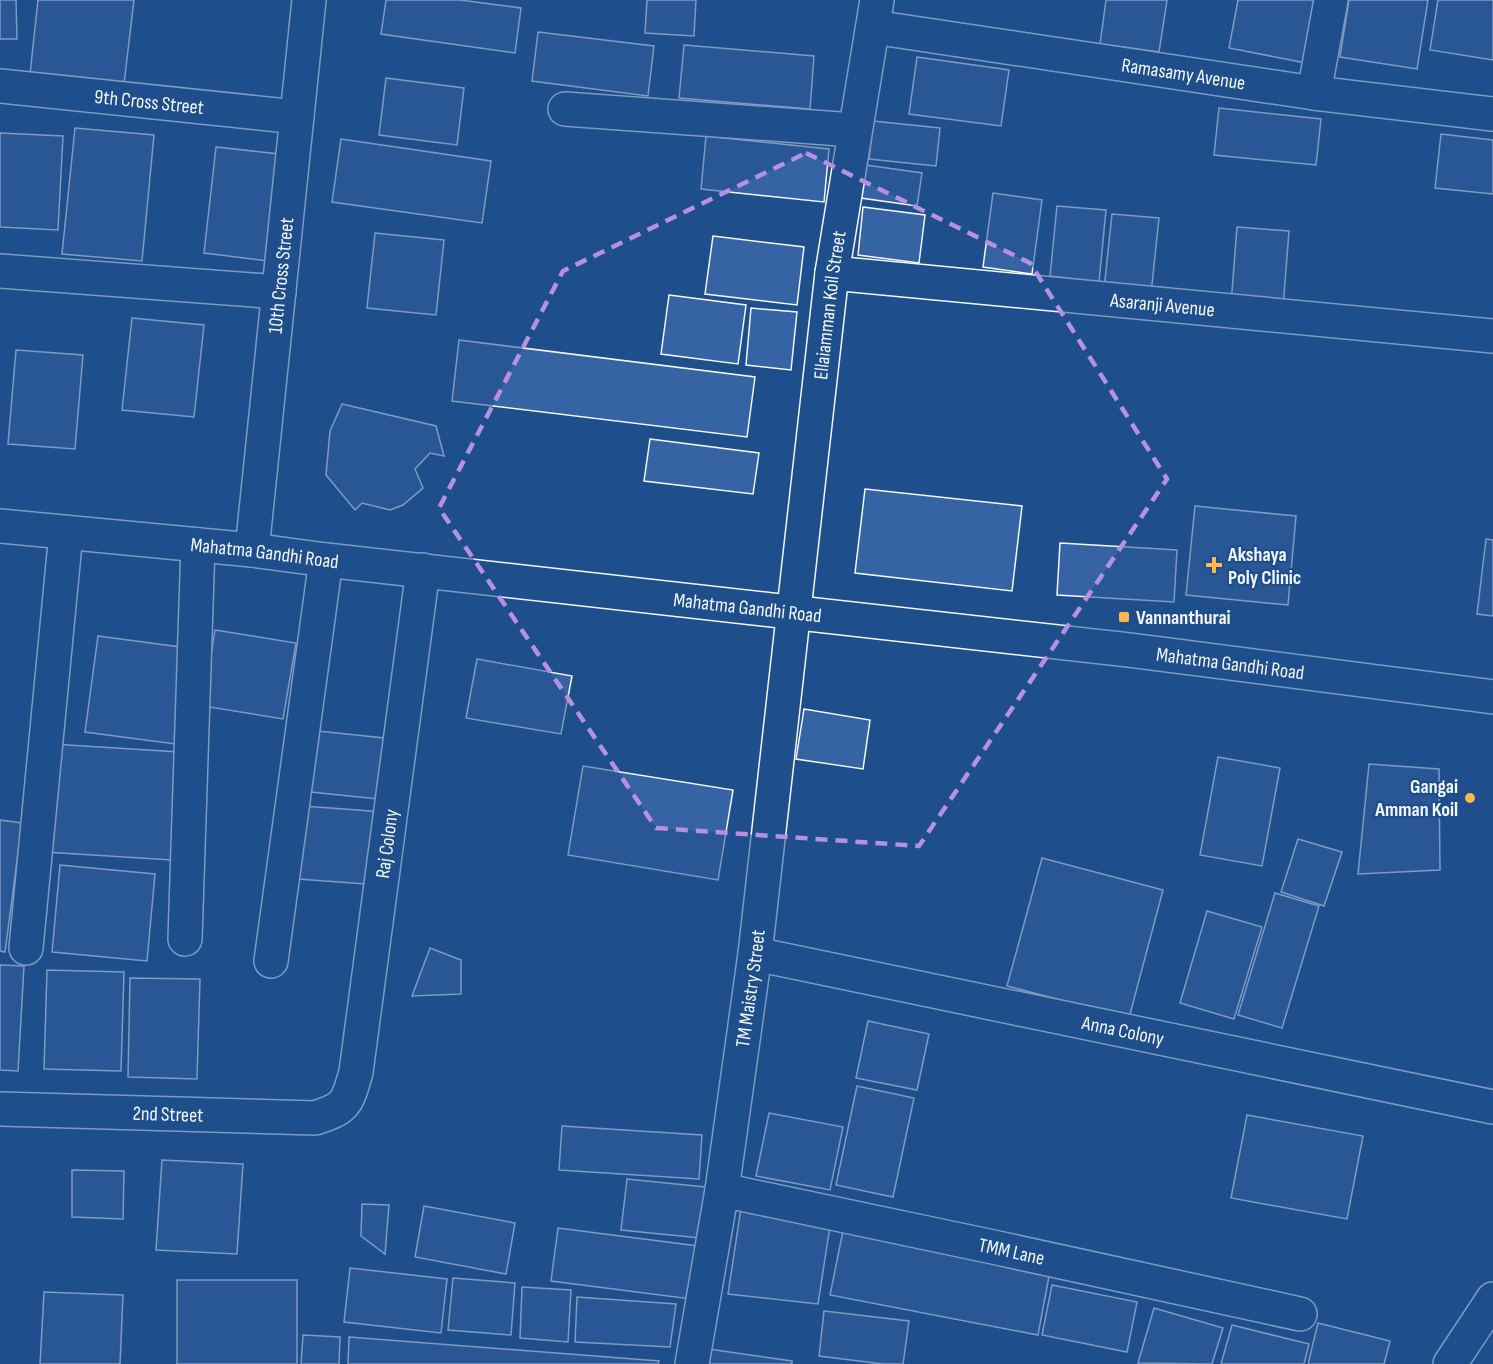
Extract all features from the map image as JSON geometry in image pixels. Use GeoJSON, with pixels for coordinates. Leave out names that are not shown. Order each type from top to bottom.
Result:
{"type":"FeatureCollection","features":[{"type":"Feature","properties":{"kind":"street","name":"10th Cross Street"},"geometry":{"type":"LineString","coordinates":[[252,550],[309,0]]}},
{"type":"Feature","properties":{"kind":"street"},"geometry":{"type":"LineString","coordinates":[[1314,93],[1331,0]]}},
{"type":"Feature","properties":{"kind":"street","name":"Ramasamy Avenue"},"geometry":{"type":"LineString","coordinates":[[875,14],[1314,93],[1493,114]]}},
{"type":"Feature","properties":{"kind":"street","name":"Ellaiamman Koil Street"},"geometry":{"type":"LineString","coordinates":[[792,611],[832,273],[875,14]]}},
{"type":"Feature","properties":{"kind":"street","name":"9th Cross Street"},"geometry":{"type":"LineString","coordinates":[[0,86],[297,117]]}},
{"type":"Feature","properties":{"kind":"street"},"geometry":{"type":"LineString","coordinates":[[565,109],[854,130]]}},
{"type":"Feature","properties":{"kind":"street"},"geometry":{"type":"LineString","coordinates":[[0,271],[279,292]]}},
{"type":"Feature","properties":{"kind":"street","name":"Asaranji Avenue"},"geometry":{"type":"LineString","coordinates":[[832,273],[1493,336]]}},
{"type":"Feature","properties":{"kind":"street","name":"Mahatma Gandhi Road"},"geometry":{"type":"LineString","coordinates":[[0,526],[198,544],[792,611],[1129,650],[1493,697]]}},
{"type":"Feature","properties":{"kind":"street"},"geometry":{"type":"LineString","coordinates":[[26,948],[66,533]]}},
{"type":"Feature","properties":{"kind":"street"},"geometry":{"type":"LineString","coordinates":[[185,939],[198,544]]}},
{"type":"Feature","properties":{"kind":"street"},"geometry":{"type":"LineString","coordinates":[[271,961],[326,560]]}},
{"type":"Feature","properties":{"kind":"street","name":"Raj Colony"},"geometry":{"type":"LineString","coordinates":[[336,1112],[349,1097],[356,1072],[423,570]]}},
{"type":"Feature","properties":{"kind":"street","name":"TM Maistry Street"},"geometry":{"type":"LineString","coordinates":[[692,1364],[722,1190],[754,954],[792,611]]}},
{"type":"Feature","properties":{"kind":"street","name":"Anna Colony"},"geometry":{"type":"LineString","coordinates":[[754,954],[1493,1107]]}},
{"type":"Feature","properties":{"kind":"street","name":"2nd Street"},"geometry":{"type":"LineString","coordinates":[[0,1109],[293,1118],[315,1118],[336,1112]]}},
{"type":"Feature","properties":{"kind":"street","name":"TMM Lane"},"geometry":{"type":"LineString","coordinates":[[722,1190],[1300,1314]]}},
{"type":"Feature","properties":{"kind":"street"},"geometry":{"type":"LineString","coordinates":[[1450,1364],[1493,1299]]}},
{"type":"Feature","properties":{"kind":"highlighted area"},"geometry":{"type":"Polygon","coordinates":[[[806,153],[1030,263],[1167,479],[919,846],[656,828],[439,508],[563,271],[806,153]]]}},
{"type":"Feature","properties":{"kind":"building"},"geometry":{"type":"Polygon","coordinates":[[[0,0],[16,0],[17,39],[0,39],[0,0]]]}},
{"type":"Feature","properties":{"kind":"building"},"geometry":{"type":"Polygon","coordinates":[[[38,0],[134,0],[124,84],[30,74],[38,0]]]}},
{"type":"Feature","properties":{"kind":"building"},"geometry":{"type":"Polygon","coordinates":[[[386,0],[460,0],[521,8],[515,53],[381,34],[386,0]]]}},
{"type":"Feature","properties":{"kind":"building"},"geometry":{"type":"Polygon","coordinates":[[[647,0],[696,0],[694,36],[645,33],[647,0]]]}},
{"type":"Feature","properties":{"kind":"building"},"geometry":{"type":"Polygon","coordinates":[[[1106,0],[1167,0],[1159,52],[1100,44],[1106,0]]]}},
{"type":"Feature","properties":{"kind":"building"},"geometry":{"type":"Polygon","coordinates":[[[1238,0],[1318,0],[1306,63],[1229,48],[1238,0]]]}},
{"type":"Feature","properties":{"kind":"building"},"geometry":{"type":"Polygon","coordinates":[[[1349,0],[1428,0],[1417,69],[1340,57],[1349,0]]]}},
{"type":"Feature","properties":{"kind":"building"},"geometry":{"type":"Polygon","coordinates":[[[1438,0],[1493,0],[1493,60],[1430,50],[1438,0]]]}},
{"type":"Feature","properties":{"kind":"building"},"geometry":{"type":"Polygon","coordinates":[[[538,32],[654,46],[648,96],[532,81],[538,32]]]}},
{"type":"Feature","properties":{"kind":"building"},"geometry":{"type":"Polygon","coordinates":[[[684,45],[814,56],[810,109],[679,98],[684,45]]]}},
{"type":"Feature","properties":{"kind":"building"},"geometry":{"type":"Polygon","coordinates":[[[917,57],[1009,70],[1001,126],[909,114],[917,57]]]}},
{"type":"Feature","properties":{"kind":"building"},"geometry":{"type":"Polygon","coordinates":[[[386,78],[464,88],[457,145],[379,135],[386,78]]]}},
{"type":"Feature","properties":{"kind":"building"},"geometry":{"type":"Polygon","coordinates":[[[1219,108],[1321,119],[1316,165],[1214,155],[1219,108]]]}},
{"type":"Feature","properties":{"kind":"building"},"geometry":{"type":"Polygon","coordinates":[[[873,121],[940,128],[936,166],[869,159],[873,121]]]}},
{"type":"Feature","properties":{"kind":"building"},"geometry":{"type":"Polygon","coordinates":[[[75,128],[154,135],[142,261],[62,254],[75,128]]]}},
{"type":"Feature","properties":{"kind":"building"},"geometry":{"type":"Polygon","coordinates":[[[0,133],[63,136],[58,230],[0,227],[0,133]]]}},
{"type":"Feature","properties":{"kind":"building"},"geometry":{"type":"Polygon","coordinates":[[[1441,134],[1493,140],[1493,194],[1435,188],[1441,134]]]}},
{"type":"Feature","properties":{"kind":"building"},"geometry":{"type":"Polygon","coordinates":[[[706,136],[829,149],[824,202],[701,189],[706,136]]]}},
{"type":"Feature","properties":{"kind":"building"},"geometry":{"type":"Polygon","coordinates":[[[341,139],[491,161],[482,223],[332,202],[341,139]]]}},
{"type":"Feature","properties":{"kind":"building"},"geometry":{"type":"Polygon","coordinates":[[[216,147],[280,154],[268,261],[204,253],[216,147]]]}},
{"type":"Feature","properties":{"kind":"building"},"geometry":{"type":"Polygon","coordinates":[[[866,165],[922,173],[917,206],[861,198],[866,165]]]}},
{"type":"Feature","properties":{"kind":"building"},"geometry":{"type":"Polygon","coordinates":[[[993,193],[1042,200],[1032,274],[983,267],[993,193]]]}},
{"type":"Feature","properties":{"kind":"building"},"geometry":{"type":"Polygon","coordinates":[[[1057,206],[1106,210],[1099,282],[1050,276],[1057,206]]]}},
{"type":"Feature","properties":{"kind":"building"},"geometry":{"type":"Polygon","coordinates":[[[863,207],[925,215],[919,263],[858,255],[863,207]]]}},
{"type":"Feature","properties":{"kind":"building"},"geometry":{"type":"Polygon","coordinates":[[[1112,214],[1159,218],[1151,294],[1104,289],[1112,214]]]}},
{"type":"Feature","properties":{"kind":"building"},"geometry":{"type":"Polygon","coordinates":[[[1237,227],[1289,231],[1283,308],[1231,304],[1237,227]]]}},
{"type":"Feature","properties":{"kind":"building"},"geometry":{"type":"Polygon","coordinates":[[[375,233],[444,240],[436,315],[367,308],[375,233]]]}},
{"type":"Feature","properties":{"kind":"building"},"geometry":{"type":"Polygon","coordinates":[[[713,236],[804,247],[797,305],[705,294],[713,236]]]}},
{"type":"Feature","properties":{"kind":"building"},"geometry":{"type":"Polygon","coordinates":[[[669,295],[746,305],[738,364],[661,354],[669,295]]]}},
{"type":"Feature","properties":{"kind":"building"},"geometry":{"type":"Polygon","coordinates":[[[751,308],[797,312],[791,370],[746,365],[751,308]]]}},
{"type":"Feature","properties":{"kind":"building"},"geometry":{"type":"Polygon","coordinates":[[[132,318],[204,325],[194,417],[122,410],[132,318]]]}},
{"type":"Feature","properties":{"kind":"building"},"geometry":{"type":"Polygon","coordinates":[[[459,340],[755,377],[747,437],[452,401],[459,340]]]}},
{"type":"Feature","properties":{"kind":"building"},"geometry":{"type":"Polygon","coordinates":[[[16,350],[83,355],[75,449],[8,444],[16,350]]]}},
{"type":"Feature","properties":{"kind":"building"},"geometry":{"type":"Polygon","coordinates":[[[342,404],[436,426],[444,456],[430,453],[415,469],[423,488],[403,505],[390,510],[362,503],[355,510],[326,475],[330,431],[342,404]]]}},
{"type":"Feature","properties":{"kind":"building"},"geometry":{"type":"Polygon","coordinates":[[[650,439],[759,453],[753,494],[644,481],[650,439]]]}},
{"type":"Feature","properties":{"kind":"building"},"geometry":{"type":"Polygon","coordinates":[[[865,489],[1022,506],[1012,591],[855,573],[865,489]]]}},
{"type":"Feature","properties":{"kind":"building"},"geometry":{"type":"Polygon","coordinates":[[[1195,506],[1296,516],[1288,605],[1186,595],[1195,506]]]}},
{"type":"Feature","properties":{"kind":"building"},"geometry":{"type":"Polygon","coordinates":[[[1486,539],[1493,540],[1493,616],[1477,614],[1486,539]]]}},
{"type":"Feature","properties":{"kind":"building"},"geometry":{"type":"Polygon","coordinates":[[[1060,543],[1177,550],[1174,602],[1057,595],[1060,543]]]}},
{"type":"Feature","properties":{"kind":"building"},"geometry":{"type":"Polygon","coordinates":[[[215,630],[296,643],[283,719],[203,706],[215,630]]]}},
{"type":"Feature","properties":{"kind":"building"},"geometry":{"type":"Polygon","coordinates":[[[98,636],[188,648],[175,744],[85,732],[98,636]]]}},
{"type":"Feature","properties":{"kind":"building"},"geometry":{"type":"Polygon","coordinates":[[[477,659],[572,676],[561,734],[466,718],[477,659]]]}},
{"type":"Feature","properties":{"kind":"building"},"geometry":{"type":"Polygon","coordinates":[[[804,709],[870,720],[863,769],[796,759],[804,709]]]}},
{"type":"Feature","properties":{"kind":"building"},"geometry":{"type":"Polygon","coordinates":[[[318,731],[384,738],[378,799],[311,792],[318,731]]]}},
{"type":"Feature","properties":{"kind":"building"},"geometry":{"type":"Polygon","coordinates":[[[52,744],[179,752],[172,860],[45,852],[52,744]]]}},
{"type":"Feature","properties":{"kind":"building"},"geometry":{"type":"Polygon","coordinates":[[[1218,757],[1280,768],[1262,866],[1200,855],[1218,757]]]}},
{"type":"Feature","properties":{"kind":"building"},"geometry":{"type":"Polygon","coordinates":[[[1369,764],[1439,769],[1440,870],[1358,874],[1369,764]]]}},
{"type":"Feature","properties":{"kind":"building"},"geometry":{"type":"Polygon","coordinates":[[[583,766],[733,790],[718,880],[568,855],[583,766]]]}},
{"type":"Feature","properties":{"kind":"building"},"geometry":{"type":"Polygon","coordinates":[[[303,806],[384,812],[379,885],[298,879],[303,806]]]}},
{"type":"Feature","properties":{"kind":"building"},"geometry":{"type":"Polygon","coordinates":[[[0,820],[22,823],[5,952],[0,951],[0,820]]]}},
{"type":"Feature","properties":{"kind":"building"},"geometry":{"type":"Polygon","coordinates":[[[1298,839],[1342,852],[1324,906],[1281,892],[1298,839]]]}},
{"type":"Feature","properties":{"kind":"building"},"geometry":{"type":"Polygon","coordinates":[[[1042,858],[1163,890],[1129,1018],[1007,986],[1042,858]]]}},
{"type":"Feature","properties":{"kind":"building"},"geometry":{"type":"Polygon","coordinates":[[[60,865],[155,874],[147,961],[52,952],[60,865]]]}},
{"type":"Feature","properties":{"kind":"building"},"geometry":{"type":"Polygon","coordinates":[[[1275,893],[1319,906],[1282,1028],[1238,1015],[1275,893]]]}},
{"type":"Feature","properties":{"kind":"building"},"geometry":{"type":"Polygon","coordinates":[[[1207,911],[1262,927],[1234,1019],[1180,1003],[1207,911]]]}},
{"type":"Feature","properties":{"kind":"building"},"geometry":{"type":"Polygon","coordinates":[[[430,948],[461,960],[461,994],[412,996],[430,948]]]}},
{"type":"Feature","properties":{"kind":"building"},"geometry":{"type":"Polygon","coordinates":[[[0,965],[24,966],[18,1071],[0,1070],[0,965]]]}},
{"type":"Feature","properties":{"kind":"building"},"geometry":{"type":"Polygon","coordinates":[[[47,970],[124,972],[121,1071],[44,1069],[47,970]]]}},
{"type":"Feature","properties":{"kind":"building"},"geometry":{"type":"Polygon","coordinates":[[[130,978],[200,979],[197,1079],[128,1077],[130,978]]]}},
{"type":"Feature","properties":{"kind":"building"},"geometry":{"type":"Polygon","coordinates":[[[868,1021],[929,1034],[917,1090],[856,1078],[868,1021]]]}},
{"type":"Feature","properties":{"kind":"building"},"geometry":{"type":"Polygon","coordinates":[[[857,1086],[914,1098],[893,1197],[836,1185],[857,1086]]]}},
{"type":"Feature","properties":{"kind":"building"},"geometry":{"type":"Polygon","coordinates":[[[769,1113],[843,1127],[830,1190],[756,1176],[769,1113]]]}},
{"type":"Feature","properties":{"kind":"building"},"geometry":{"type":"Polygon","coordinates":[[[1247,1115],[1363,1136],[1347,1219],[1231,1198],[1247,1115]]]}},
{"type":"Feature","properties":{"kind":"building"},"geometry":{"type":"Polygon","coordinates":[[[562,1126],[702,1135],[699,1179],[559,1170],[562,1126]]]}},
{"type":"Feature","properties":{"kind":"building"},"geometry":{"type":"Polygon","coordinates":[[[162,1160],[243,1164],[237,1254],[156,1250],[162,1160]]]}},
{"type":"Feature","properties":{"kind":"building"},"geometry":{"type":"Polygon","coordinates":[[[72,1170],[124,1171],[123,1219],[72,1217],[72,1170]]]}},
{"type":"Feature","properties":{"kind":"building"},"geometry":{"type":"Polygon","coordinates":[[[627,1179],[705,1187],[700,1238],[621,1230],[627,1179]]]}},
{"type":"Feature","properties":{"kind":"building"},"geometry":{"type":"Polygon","coordinates":[[[362,1204],[389,1205],[385,1254],[361,1236],[362,1204]]]}},
{"type":"Feature","properties":{"kind":"building"},"geometry":{"type":"Polygon","coordinates":[[[424,1206],[515,1223],[506,1274],[415,1257],[424,1206]]]}},
{"type":"Feature","properties":{"kind":"building"},"geometry":{"type":"Polygon","coordinates":[[[741,1208],[830,1226],[818,1304],[728,1294],[741,1208]]]}},
{"type":"Feature","properties":{"kind":"building"},"geometry":{"type":"Polygon","coordinates":[[[558,1228],[698,1246],[691,1299],[551,1281],[558,1228]]]}},
{"type":"Feature","properties":{"kind":"building"},"geometry":{"type":"Polygon","coordinates":[[[843,1231],[1050,1271],[1038,1335],[830,1295],[843,1231]]]}},
{"type":"Feature","properties":{"kind":"building"},"geometry":{"type":"Polygon","coordinates":[[[350,1268],[447,1279],[441,1333],[344,1322],[350,1268]]]}},
{"type":"Feature","properties":{"kind":"building"},"geometry":{"type":"Polygon","coordinates":[[[453,1278],[515,1283],[511,1335],[448,1330],[453,1278]]]}},
{"type":"Feature","properties":{"kind":"building"},"geometry":{"type":"Polygon","coordinates":[[[177,1280],[297,1280],[297,1364],[177,1364],[177,1280]]]}},
{"type":"Feature","properties":{"kind":"building"},"geometry":{"type":"Polygon","coordinates":[[[1052,1285],[1137,1302],[1127,1352],[1042,1335],[1052,1285]]]}},
{"type":"Feature","properties":{"kind":"building"},"geometry":{"type":"Polygon","coordinates":[[[522,1287],[571,1290],[568,1342],[520,1338],[522,1287]]]}},
{"type":"Feature","properties":{"kind":"building"},"geometry":{"type":"Polygon","coordinates":[[[44,1292],[123,1295],[120,1364],[40,1364],[44,1292]]]}},
{"type":"Feature","properties":{"kind":"building"},"geometry":{"type":"Polygon","coordinates":[[[577,1297],[676,1304],[670,1347],[575,1342],[577,1297]]]}},
{"type":"Feature","properties":{"kind":"building"},"geometry":{"type":"Polygon","coordinates":[[[1154,1308],[1223,1328],[1212,1364],[1138,1363],[1154,1308]]]}},
{"type":"Feature","properties":{"kind":"building"},"geometry":{"type":"Polygon","coordinates":[[[824,1311],[909,1321],[903,1364],[883,1364],[819,1356],[824,1311]]]}},
{"type":"Feature","properties":{"kind":"building"},"geometry":{"type":"Polygon","coordinates":[[[1318,1323],[1390,1341],[1384,1364],[1308,1364],[1318,1323]]]}},
{"type":"Feature","properties":{"kind":"building"},"geometry":{"type":"Polygon","coordinates":[[[1232,1325],[1309,1344],[1304,1364],[1221,1364],[1232,1325]]]}},
{"type":"Feature","properties":{"kind":"building"},"geometry":{"type":"Polygon","coordinates":[[[303,1335],[340,1337],[339,1364],[301,1364],[303,1335]]]}},
{"type":"Feature","properties":{"kind":"building"},"geometry":{"type":"Polygon","coordinates":[[[349,1337],[659,1361],[658,1364],[348,1364],[349,1337]]]}},
{"type":"Feature","properties":{"kind":"building"},"geometry":{"type":"Polygon","coordinates":[[[709,1349],[792,1361],[792,1364],[707,1364],[709,1349]]]}},
{"type":"Feature","properties":{"kind":"place","name":"Akshaya Poly Clinic"},"geometry":{"type":"Point","coordinates":[1214,565]}},
{"type":"Feature","properties":{"kind":"place","name":"Vannanthurai"},"geometry":{"type":"Point","coordinates":[1124,617]}},
{"type":"Feature","properties":{"kind":"place","name":"Gangai Amman Koil"},"geometry":{"type":"Point","coordinates":[1470,798]}}]}
